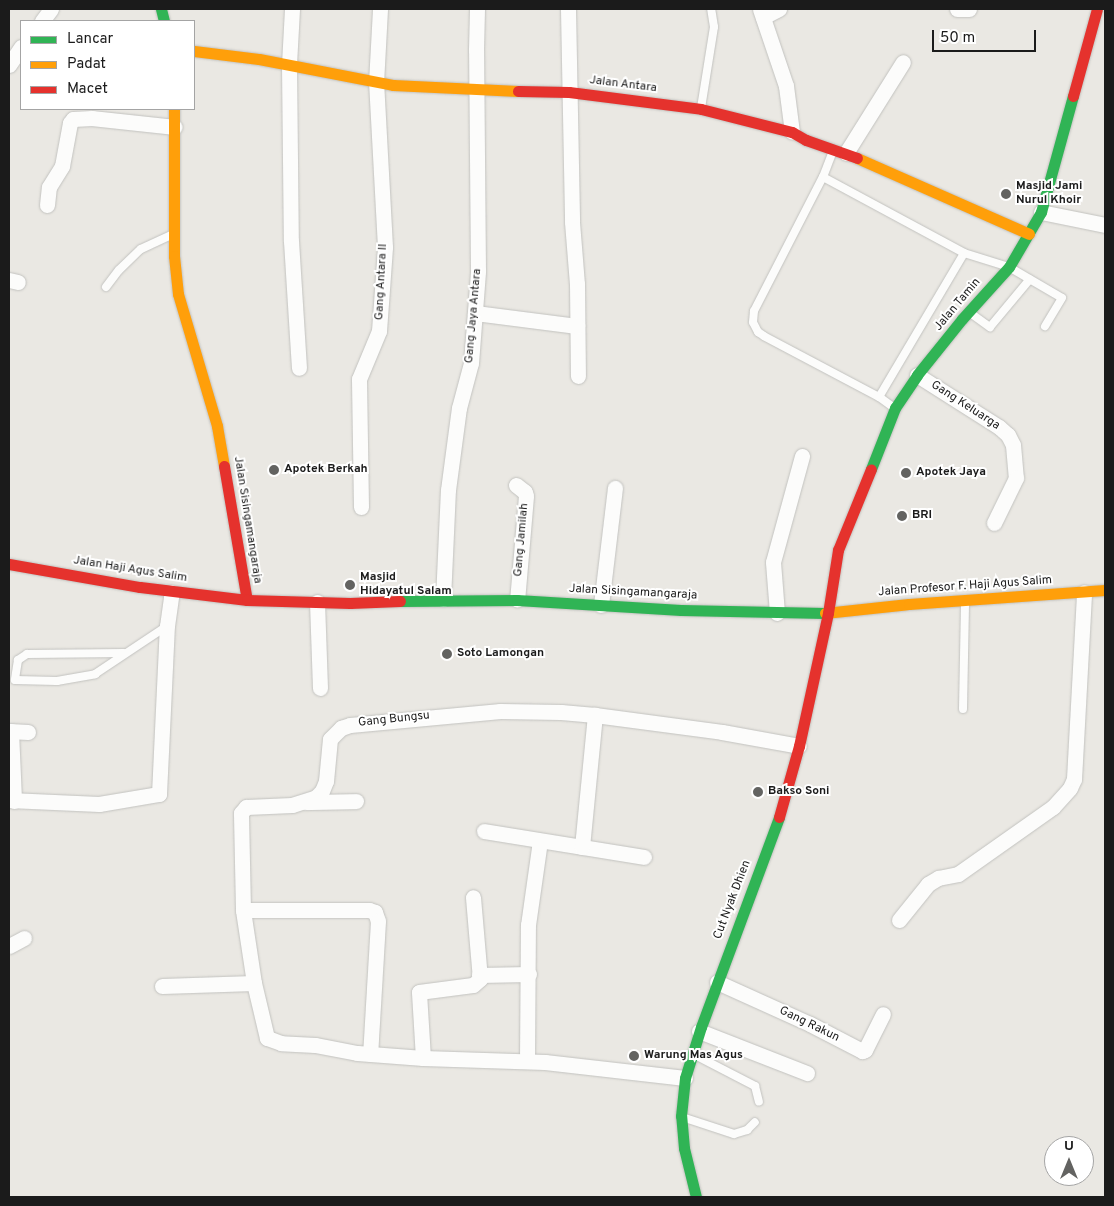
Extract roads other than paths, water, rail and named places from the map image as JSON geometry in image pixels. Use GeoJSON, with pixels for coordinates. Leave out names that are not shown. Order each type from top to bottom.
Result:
{"type":"FeatureCollection","features":[{"type":"Feature","properties":{"kind":"main road","name":"Jalan Tamin"},"geometry":{"type":"LineString","coordinates":[[828,613],[838,550],[895,408],[917,375],[968,312],[1009,267],[1041,212],[1097,9]]}},
{"type":"Feature","properties":{"kind":"main road","name":"Jalan Antara"},"geometry":{"type":"LineString","coordinates":[[195,51],[289,64],[376,82],[476,92],[569,92],[701,109],[792,132],[840,151],[1029,234]]}},
{"type":"Feature","properties":{"kind":"main road","name":"Jalan Sisingamangaraja"},"geometry":{"type":"LineString","coordinates":[[174,110],[174,233],[178,294],[217,426],[247,600],[318,602],[443,599],[517,600],[778,613],[828,613]]}},
{"type":"Feature","properties":{"kind":"main road","name":"Jalan Haji Agus Salim"},"geometry":{"type":"LineString","coordinates":[[9,564],[172,592],[247,600]]}},
{"type":"Feature","properties":{"kind":"main road","name":"Jalan Profesor F. Haji Agus Salim"},"geometry":{"type":"LineString","coordinates":[[828,613],[965,599],[1105,590]]}},
{"type":"Feature","properties":{"kind":"main road","name":"Cut Nyak Dhien"},"geometry":{"type":"LineString","coordinates":[[696,1197],[684,1148],[680,1116],[685,1078],[699,1032],[785,800],[799,746],[828,613]]}},
{"type":"Feature","properties":{"kind":"street"},"geometry":{"type":"LineString","coordinates":[[43,20],[51,9]]}},
{"type":"Feature","properties":{"kind":"street"},"geometry":{"type":"LineString","coordinates":[[292,9],[289,64],[291,241],[299,368]]}},
{"type":"Feature","properties":{"kind":"street","name":"Gang Antara II"},"geometry":{"type":"LineString","coordinates":[[361,507],[359,379],[379,331],[385,247],[376,82],[380,9]]}},
{"type":"Feature","properties":{"kind":"street","name":"Gang Jaya Antara"},"geometry":{"type":"LineString","coordinates":[[443,599],[448,490],[459,408],[472,363],[478,271],[476,92],[478,9]]}},
{"type":"Feature","properties":{"kind":"street"},"geometry":{"type":"LineString","coordinates":[[568,9],[578,376]]}},
{"type":"Feature","properties":{"kind":"street"},"geometry":{"type":"LineString","coordinates":[[779,9],[762,13],[786,86],[792,132]]}},
{"type":"Feature","properties":{"kind":"street"},"geometry":{"type":"LineString","coordinates":[[957,9],[969,9]]}},
{"type":"Feature","properties":{"kind":"street"},"geometry":{"type":"LineString","coordinates":[[9,66],[20,49]]}},
{"type":"Feature","properties":{"kind":"street"},"geometry":{"type":"LineString","coordinates":[[840,151],[903,62]]}},
{"type":"Feature","properties":{"kind":"street"},"geometry":{"type":"LineString","coordinates":[[47,205],[50,187],[62,166],[70,123],[73,119],[92,118],[175,127]]}},
{"type":"Feature","properties":{"kind":"street"},"geometry":{"type":"LineString","coordinates":[[1041,212],[1105,225]]}},
{"type":"Feature","properties":{"kind":"street"},"geometry":{"type":"LineString","coordinates":[[475,313],[577,326]]}},
{"type":"Feature","properties":{"kind":"street","name":"Gang Keluarga"},"geometry":{"type":"LineString","coordinates":[[917,375],[999,427],[1008,435],[1012,444],[1016,478],[994,523]]}},
{"type":"Feature","properties":{"kind":"street"},"geometry":{"type":"LineString","coordinates":[[778,613],[773,562],[802,456]]}},
{"type":"Feature","properties":{"kind":"street","name":"Gang Jamilah"},"geometry":{"type":"LineString","coordinates":[[516,485],[525,492],[526,496],[517,600]]}},
{"type":"Feature","properties":{"kind":"street"},"geometry":{"type":"LineString","coordinates":[[601,605],[615,488]]}},
{"type":"Feature","properties":{"kind":"street"},"geometry":{"type":"LineString","coordinates":[[28,732],[10,731],[11,801],[100,804],[159,794],[167,626],[172,592]]}},
{"type":"Feature","properties":{"kind":"street"},"geometry":{"type":"LineString","coordinates":[[899,920],[928,884],[938,878],[958,874],[1054,807],[1070,788],[1074,779],[1084,592]]}},
{"type":"Feature","properties":{"kind":"street"},"geometry":{"type":"LineString","coordinates":[[318,602],[320,688]]}},
{"type":"Feature","properties":{"kind":"street","name":"Gang Bungsu"},"geometry":{"type":"LineString","coordinates":[[370,1054],[315,1045],[281,1043],[267,1038],[263,1031],[254,983],[243,910],[243,810],[251,806],[302,802],[316,797],[322,791],[326,781],[330,739],[341,728],[350,725],[500,710],[595,715],[722,732],[799,746]]}},
{"type":"Feature","properties":{"kind":"street"},"geometry":{"type":"LineString","coordinates":[[582,847],[595,715]]}},
{"type":"Feature","properties":{"kind":"street"},"geometry":{"type":"LineString","coordinates":[[302,802],[356,801]]}},
{"type":"Feature","properties":{"kind":"street"},"geometry":{"type":"LineString","coordinates":[[484,831],[644,857]]}},
{"type":"Feature","properties":{"kind":"street"},"geometry":{"type":"LineString","coordinates":[[527,1061],[528,925],[540,841]]}},
{"type":"Feature","properties":{"kind":"street"},"geometry":{"type":"LineString","coordinates":[[423,1058],[419,992],[478,983],[473,897]]}},
{"type":"Feature","properties":{"kind":"street"},"geometry":{"type":"LineString","coordinates":[[243,910],[374,912],[378,922],[370,1054],[423,1058],[527,1061],[685,1078]]}},
{"type":"Feature","properties":{"kind":"street"},"geometry":{"type":"LineString","coordinates":[[9,946],[24,938]]}},
{"type":"Feature","properties":{"kind":"street"},"geometry":{"type":"LineString","coordinates":[[479,975],[529,974]]}},
{"type":"Feature","properties":{"kind":"street","name":"Gang Rakun"},"geometry":{"type":"LineString","coordinates":[[717,982],[810,1024],[862,1051],[865,1050],[883,1014]]}},
{"type":"Feature","properties":{"kind":"street"},"geometry":{"type":"LineString","coordinates":[[162,986],[254,983]]}},
{"type":"Feature","properties":{"kind":"street"},"geometry":{"type":"LineString","coordinates":[[699,1032],[807,1073]]}},
{"type":"Feature","properties":{"kind":"lane"},"geometry":{"type":"LineString","coordinates":[[701,109],[714,27],[711,9]]}},
{"type":"Feature","properties":{"kind":"lane"},"geometry":{"type":"LineString","coordinates":[[840,151],[824,177],[754,311],[753,322],[758,332],[764,336],[879,397],[895,408]]}},
{"type":"Feature","properties":{"kind":"lane"},"geometry":{"type":"LineString","coordinates":[[824,177],[964,253],[1009,267],[1062,298],[1045,326]]}},
{"type":"Feature","properties":{"kind":"lane"},"geometry":{"type":"LineString","coordinates":[[106,287],[118,270],[141,249],[174,233]]}},
{"type":"Feature","properties":{"kind":"lane"},"geometry":{"type":"LineString","coordinates":[[879,397],[964,253]]}},
{"type":"Feature","properties":{"kind":"lane"},"geometry":{"type":"LineString","coordinates":[[968,312],[990,327],[1030,279]]}},
{"type":"Feature","properties":{"kind":"lane"},"geometry":{"type":"LineString","coordinates":[[963,709],[965,599]]}},
{"type":"Feature","properties":{"kind":"lane"},"geometry":{"type":"LineString","coordinates":[[124,653],[27,654],[18,660],[15,680],[57,681],[95,674],[167,626]]}},
{"type":"Feature","properties":{"kind":"lane"},"geometry":{"type":"LineString","coordinates":[[692,1054],[755,1086],[759,1102]]}},
{"type":"Feature","properties":{"kind":"lane"},"geometry":{"type":"LineString","coordinates":[[680,1116],[734,1134],[747,1130],[755,1122]]}},
{"type":"Feature","properties":{"kind":"place","name":"Masjid Jami Nurul Khoir"},"geometry":{"type":"Point","coordinates":[1006,194]}},
{"type":"Feature","properties":{"kind":"place","name":"Apotek Berkah"},"geometry":{"type":"Point","coordinates":[274,470]}},
{"type":"Feature","properties":{"kind":"place","name":"Apotek Jaya"},"geometry":{"type":"Point","coordinates":[906,473]}},
{"type":"Feature","properties":{"kind":"place","name":"BRI"},"geometry":{"type":"Point","coordinates":[902,516]}},
{"type":"Feature","properties":{"kind":"place","name":"Masjid Hidayatul Salam"},"geometry":{"type":"Point","coordinates":[350,585]}},
{"type":"Feature","properties":{"kind":"place","name":"Soto Lamongan"},"geometry":{"type":"Point","coordinates":[447,654]}},
{"type":"Feature","properties":{"kind":"place","name":"Bakso Soni"},"geometry":{"type":"Point","coordinates":[758,792]}},
{"type":"Feature","properties":{"kind":"place","name":"Warung Mas Agus"},"geometry":{"type":"Point","coordinates":[634,1056]}}]}
